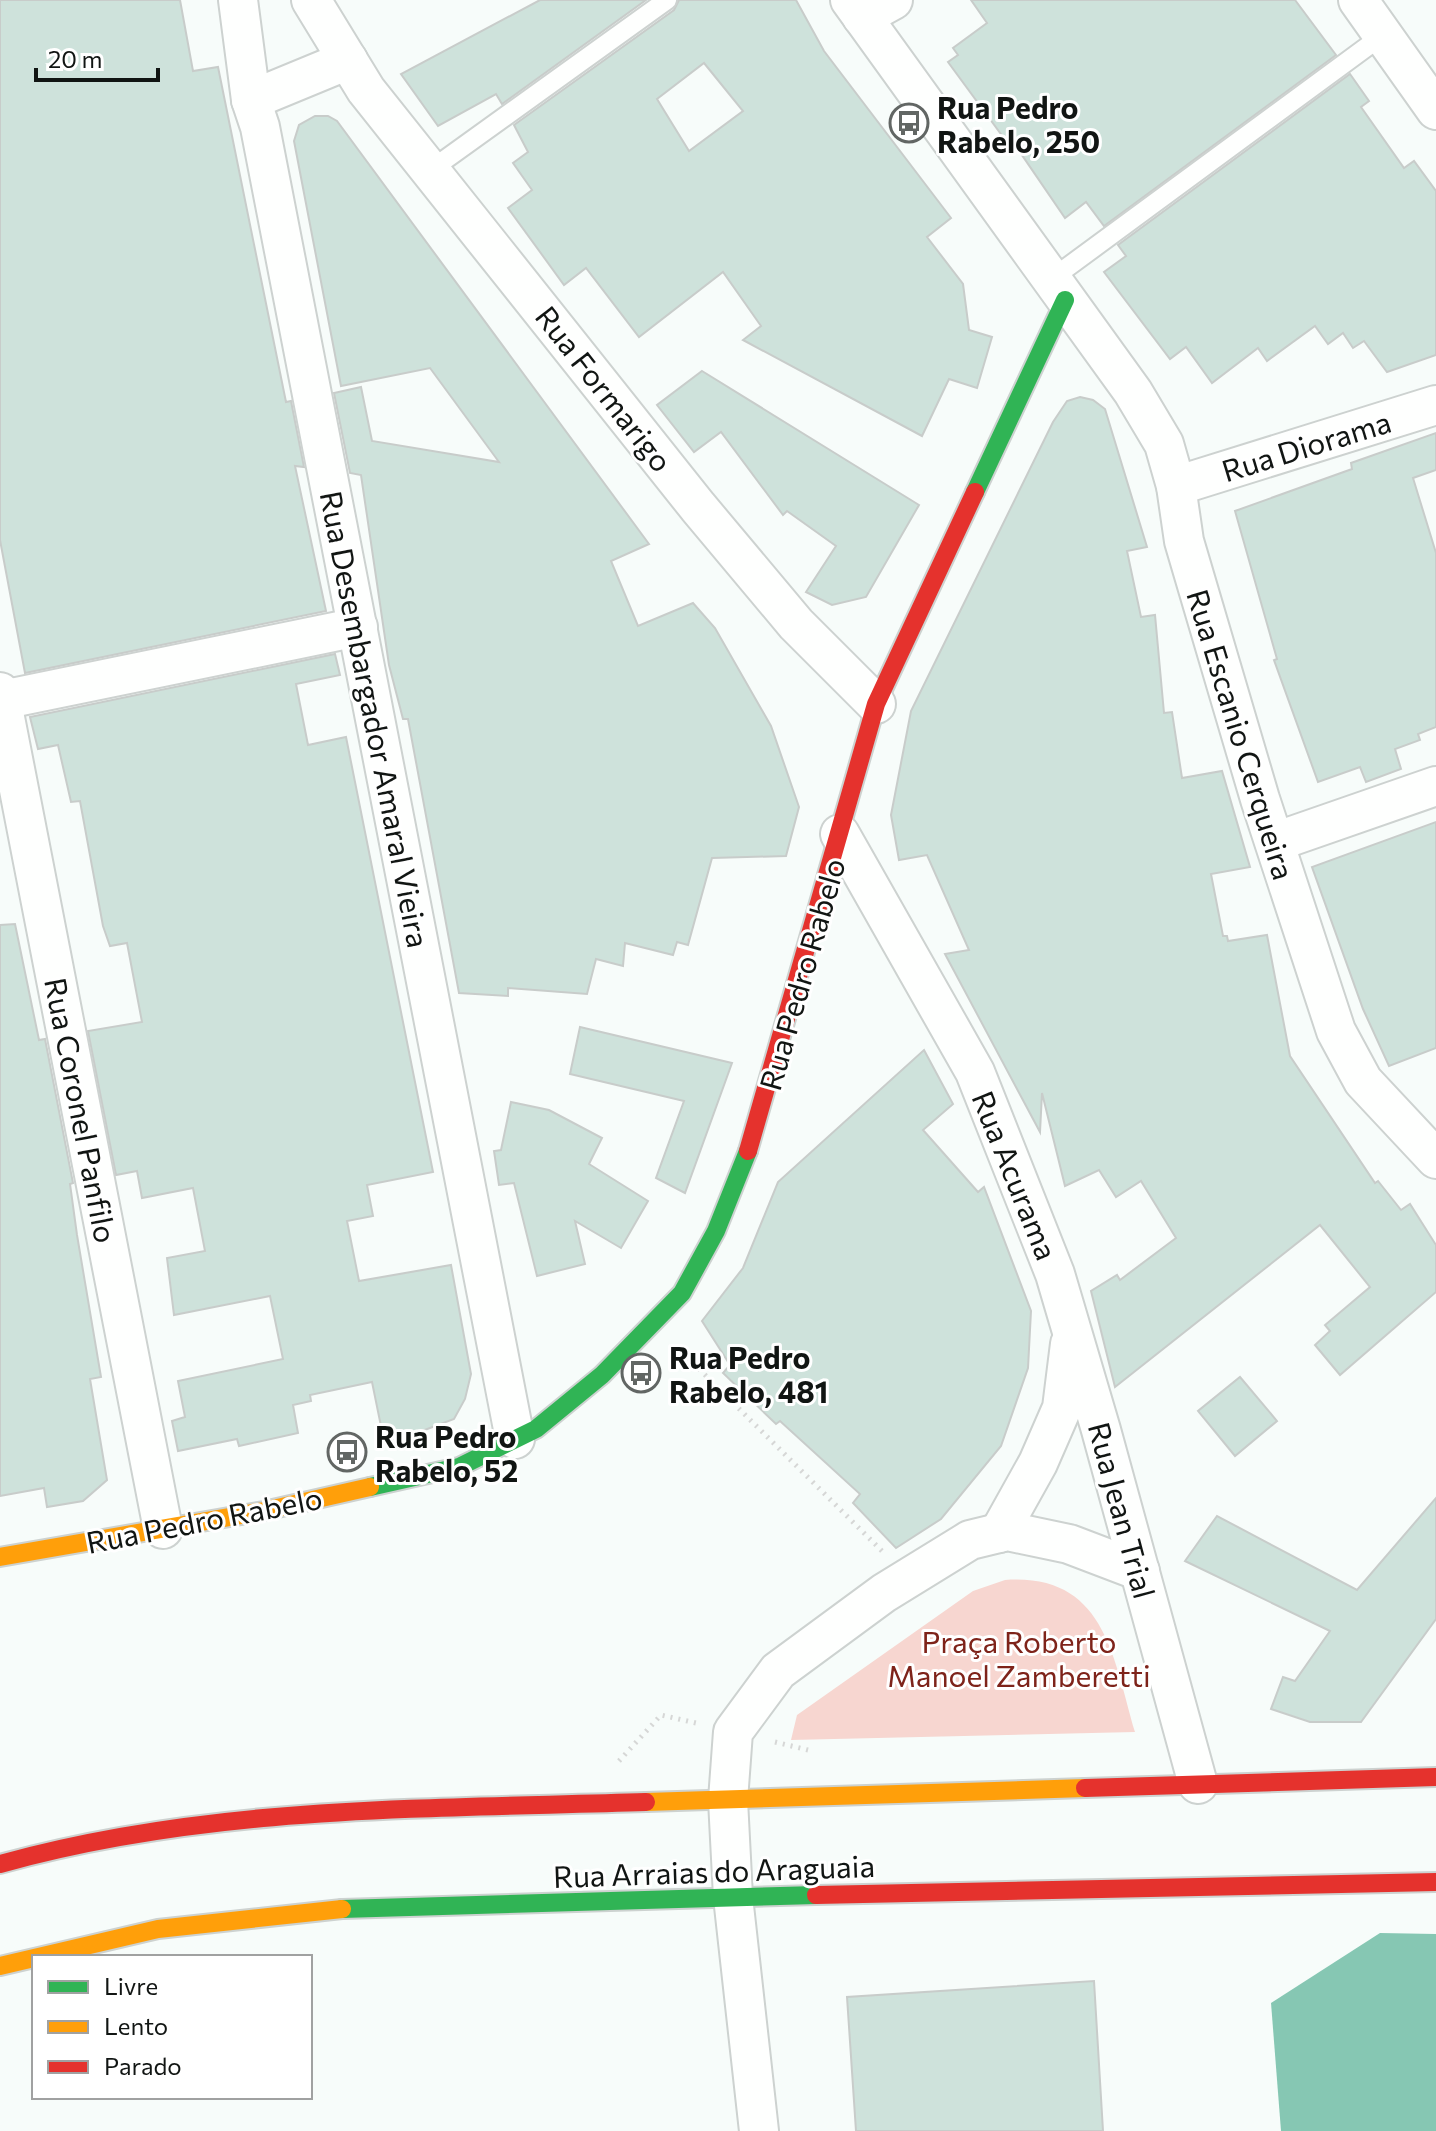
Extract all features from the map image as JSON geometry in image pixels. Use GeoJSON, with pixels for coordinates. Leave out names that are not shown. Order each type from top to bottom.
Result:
{"type":"FeatureCollection","features":[{"type":"Feature","properties":{"kind":"main road","name":"Rua Pedro Rabelo"},"geometry":{"type":"LineString","coordinates":[[0,1557],[264,1511],[459,1467],[536,1429],[602,1375],[682,1293],[716,1231],[758,1124],[876,704],[1057,290]]}},
{"type":"Feature","properties":{"kind":"main road"},"geometry":{"type":"LineString","coordinates":[[0,1864],[33,1854],[196,1824],[296,1813],[1436,1777]]}},
{"type":"Feature","properties":{"kind":"main road","name":"Rua Arraias do Araguaia"},"geometry":{"type":"LineString","coordinates":[[36,1955],[214,1919],[319,1910],[733,1897],[1436,1882]]}},
{"type":"Feature","properties":{"kind":"main road","name":"Rua Arraias do Araguaia"},"geometry":{"type":"LineString","coordinates":[[0,1966],[32,1956]]}},
{"type":"Feature","properties":{"kind":"street","name":"Rua Desembargador Amaral Vieira"},"geometry":{"type":"LineString","coordinates":[[238,0],[251,100],[260,127],[515,1439]]}},
{"type":"Feature","properties":{"kind":"street","name":"Rua Formarigo"},"geometry":{"type":"LineString","coordinates":[[311,0],[366,90],[432,169],[698,507],[796,624],[876,704]]}},
{"type":"Feature","properties":{"kind":"street"},"geometry":{"type":"LineString","coordinates":[[1358,0],[1436,110]]}},
{"type":"Feature","properties":{"kind":"street"},"geometry":{"type":"LineString","coordinates":[[868,6],[1057,290]]}},
{"type":"Feature","properties":{"kind":"street"},"geometry":{"type":"LineString","coordinates":[[251,100],[348,60]]}},
{"type":"Feature","properties":{"kind":"street","name":"Rua Escanio Cerqueira"},"geometry":{"type":"LineString","coordinates":[[1057,290],[1133,392],[1164,444],[1176,486],[1184,541],[1336,1031],[1363,1081],[1436,1159]]}},
{"type":"Feature","properties":{"kind":"street","name":"Rua Diorama"},"geometry":{"type":"LineString","coordinates":[[1176,486],[1436,405]]}},
{"type":"Feature","properties":{"kind":"street"},"geometry":{"type":"LineString","coordinates":[[1,696],[358,627]]}},
{"type":"Feature","properties":{"kind":"street","name":"Rua Coronel Panfilo"},"geometry":{"type":"LineString","coordinates":[[1,696],[163,1529]]}},
{"type":"Feature","properties":{"kind":"street"},"geometry":{"type":"LineString","coordinates":[[1275,842],[1436,786]]}},
{"type":"Feature","properties":{"kind":"street","name":"Rua Acurama"},"geometry":{"type":"LineString","coordinates":[[840,834],[975,1072],[1055,1274],[1071,1329],[1062,1408],[1038,1463],[999,1533]]}},
{"type":"Feature","properties":{"kind":"street","name":"Rua Jean Trial"},"geometry":{"type":"LineString","coordinates":[[1071,1329],[1198,1784]]}},
{"type":"Feature","properties":{"kind":"street"},"geometry":{"type":"LineString","coordinates":[[759,2131],[733,1897],[728,1800],[733,1732],[778,1671],[908,1577],[970,1540],[1007,1531],[1069,1544],[1140,1571]]}},
{"type":"Feature","properties":{"kind":"lane"},"geometry":{"type":"LineString","coordinates":[[432,169],[667,0]]}},
{"type":"Feature","properties":{"kind":"lane"},"geometry":{"type":"LineString","coordinates":[[1057,290],[1383,35]]}},
{"type":"Feature","properties":{"kind":"path"},"geometry":{"type":"LineString","coordinates":[[653,1324],[908,1577]]}},
{"type":"Feature","properties":{"kind":"green space","name":"Praça Roberto Manoel Zamberetti"},"geometry":{"type":"Polygon","coordinates":[[[1005,1580],[1038,1581],[1064,1590],[1084,1605],[1111,1649],[1135,1732],[791,1740],[797,1715],[973,1591],[1005,1580]]]}},
{"type":"Feature","properties":{"kind":"shaded area"},"geometry":{"type":"Polygon","coordinates":[[[1380,1933],[1436,1934],[1436,2131],[1281,2131],[1271,2003],[1380,1933]]]}},
{"type":"Feature","properties":{"kind":"building"},"geometry":{"type":"Polygon","coordinates":[[[0,0],[180,0],[193,71],[218,67],[286,402],[291,401],[304,467],[295,466],[326,611],[25,673],[0,540],[0,0]]]}},
{"type":"Feature","properties":{"kind":"building"},"geometry":{"type":"Polygon","coordinates":[[[540,0],[646,0],[502,104],[496,94],[438,126],[401,74],[540,0]]]}},
{"type":"Feature","properties":{"kind":"building"},"geometry":{"type":"Polygon","coordinates":[[[679,0],[796,0],[824,51],[951,218],[927,237],[963,284],[969,330],[992,337],[977,388],[949,379],[922,436],[743,340],[761,326],[723,272],[639,337],[586,268],[564,285],[508,208],[532,190],[513,163],[528,152],[514,125],[674,10],[679,0]],[[704,63],[657,99],[689,151],[743,111],[704,63]]]}},
{"type":"Feature","properties":{"kind":"building"},"geometry":{"type":"Polygon","coordinates":[[[971,0],[1295,0],[1336,55],[1104,226],[1086,202],[1065,218],[1013,142],[1009,145],[948,62],[958,55],[953,48],[987,23],[971,0]]]}},
{"type":"Feature","properties":{"kind":"building"},"geometry":{"type":"Polygon","coordinates":[[[1350,74],[1369,101],[1361,107],[1404,168],[1414,161],[1436,191],[1436,355],[1387,372],[1364,341],[1353,348],[1343,333],[1328,344],[1315,326],[1267,361],[1258,348],[1212,383],[1186,347],[1170,359],[1104,272],[1126,256],[1118,245],[1350,74]]]}},
{"type":"Feature","properties":{"kind":"building"},"geometry":{"type":"Polygon","coordinates":[[[315,116],[328,116],[337,121],[649,544],[611,561],[638,626],[693,603],[715,628],[771,726],[799,807],[786,856],[712,858],[688,945],[677,942],[673,955],[625,943],[623,966],[596,959],[587,994],[508,988],[508,996],[459,993],[408,719],[403,719],[389,665],[361,475],[350,473],[334,393],[361,387],[372,441],[499,462],[430,368],[341,386],[294,141],[299,125],[315,116]]]}},
{"type":"Feature","properties":{"kind":"building"},"geometry":{"type":"Polygon","coordinates":[[[702,371],[919,505],[866,597],[832,605],[806,592],[836,546],[787,511],[783,515],[721,432],[694,452],[657,405],[702,371]]]}},
{"type":"Feature","properties":{"kind":"building"},"geometry":{"type":"Polygon","coordinates":[[[1080,397],[1093,400],[1105,409],[1147,547],[1127,551],[1141,617],[1155,615],[1164,713],[1172,712],[1182,778],[1222,771],[1250,867],[1211,874],[1223,936],[1227,936],[1228,941],[1267,935],[1290,1056],[1375,1183],[1378,1181],[1401,1210],[1410,1204],[1436,1245],[1436,1292],[1340,1375],[1315,1345],[1330,1331],[1325,1325],[1370,1287],[1320,1225],[1115,1387],[1091,1291],[1117,1275],[1120,1280],[1176,1238],[1141,1181],[1116,1197],[1099,1170],[1065,1186],[1042,1093],[1040,1132],[945,954],[969,950],[927,855],[899,860],[891,815],[911,711],[1053,422],[1067,401],[1080,397]]]}},
{"type":"Feature","properties":{"kind":"building"},"geometry":{"type":"Polygon","coordinates":[[[1436,433],[1436,470],[1413,478],[1436,553],[1436,727],[1418,734],[1420,740],[1395,749],[1401,769],[1366,782],[1360,767],[1318,782],[1274,660],[1277,659],[1235,511],[1352,469],[1351,463],[1436,433]]]}},
{"type":"Feature","properties":{"kind":"building"},"geometry":{"type":"Polygon","coordinates":[[[335,654],[340,675],[296,684],[308,745],[346,737],[433,1172],[367,1185],[373,1216],[347,1221],[359,1281],[451,1265],[471,1374],[465,1399],[454,1419],[384,1441],[372,1382],[310,1395],[311,1401],[293,1405],[298,1433],[239,1446],[237,1439],[178,1451],[172,1421],[185,1417],[178,1381],[283,1359],[270,1296],[174,1315],[167,1258],[205,1251],[193,1188],[142,1198],[137,1171],[116,1175],[88,1031],[142,1022],[127,943],[110,946],[103,926],[80,801],[71,802],[58,745],[38,749],[30,717],[335,654]]]}},
{"type":"Feature","properties":{"kind":"building"},"geometry":{"type":"Polygon","coordinates":[[[1436,822],[1436,1048],[1389,1066],[1363,1009],[1312,867],[1436,822]]]}},
{"type":"Feature","properties":{"kind":"building"},"geometry":{"type":"Polygon","coordinates":[[[15,924],[39,1040],[45,1039],[73,1183],[70,1184],[77,1235],[101,1377],[90,1379],[107,1480],[83,1501],[47,1507],[44,1488],[0,1496],[0,925],[15,924]]]}},
{"type":"Feature","properties":{"kind":"building"},"geometry":{"type":"Polygon","coordinates":[[[580,1027],[732,1063],[685,1193],[656,1178],[684,1101],[570,1074],[580,1027]]]}},
{"type":"Feature","properties":{"kind":"building"},"geometry":{"type":"Polygon","coordinates":[[[924,1050],[953,1104],[923,1130],[978,1192],[984,1187],[1031,1311],[1028,1368],[1001,1446],[941,1519],[896,1548],[853,1503],[860,1494],[780,1421],[776,1424],[723,1373],[730,1365],[702,1321],[743,1268],[778,1182],[924,1050]]]}},
{"type":"Feature","properties":{"kind":"building"},"geometry":{"type":"Polygon","coordinates":[[[511,1102],[549,1110],[602,1138],[589,1164],[648,1201],[621,1248],[575,1221],[585,1264],[537,1276],[514,1183],[499,1185],[494,1151],[501,1150],[511,1102]]]}},
{"type":"Feature","properties":{"kind":"building"},"geometry":{"type":"Polygon","coordinates":[[[1240,1377],[1277,1421],[1235,1456],[1198,1411],[1240,1377]]]}},
{"type":"Feature","properties":{"kind":"building"},"geometry":{"type":"Polygon","coordinates":[[[1436,1498],[1436,1619],[1361,1722],[1310,1722],[1271,1709],[1283,1677],[1295,1681],[1330,1631],[1185,1561],[1217,1516],[1357,1590],[1436,1498]]]}},
{"type":"Feature","properties":{"kind":"building"},"geometry":{"type":"Polygon","coordinates":[[[1094,1981],[1103,2131],[856,2131],[847,1997],[1094,1981]]]}},
{"type":"Feature","properties":{"kind":"traffic: fast"},"geometry":{"type":"LineString","coordinates":[[975,492],[1065,300]]}},
{"type":"Feature","properties":{"kind":"traffic: fast"},"geometry":{"type":"LineString","coordinates":[[370,1487],[459,1467],[536,1429],[602,1375],[682,1293],[716,1231],[748,1151]]}},
{"type":"Feature","properties":{"kind":"traffic: fast"},"geometry":{"type":"LineString","coordinates":[[342,1909],[816,1895]]}},
{"type":"Feature","properties":{"kind":"traffic: slow"},"geometry":{"type":"LineString","coordinates":[[0,1557],[264,1511],[370,1487]]}},
{"type":"Feature","properties":{"kind":"traffic: slow"},"geometry":{"type":"LineString","coordinates":[[646,1802],[1085,1788]]}},
{"type":"Feature","properties":{"kind":"traffic: slow"},"geometry":{"type":"LineString","coordinates":[[47,1955],[158,1929],[342,1909]]}},
{"type":"Feature","properties":{"kind":"traffic: slow"},"geometry":{"type":"LineString","coordinates":[[0,1966],[32,1959]]}},
{"type":"Feature","properties":{"kind":"traffic: jam"},"geometry":{"type":"LineString","coordinates":[[748,1151],[876,704],[975,492]]}},
{"type":"Feature","properties":{"kind":"traffic: jam"},"geometry":{"type":"LineString","coordinates":[[1085,1788],[1436,1777]]}},
{"type":"Feature","properties":{"kind":"traffic: jam"},"geometry":{"type":"LineString","coordinates":[[0,1864],[159,1830],[240,1820],[402,1809],[646,1802]]}},
{"type":"Feature","properties":{"kind":"traffic: jam"},"geometry":{"type":"LineString","coordinates":[[816,1895],[1436,1882]]}},
{"type":"Feature","properties":{"kind":"place","name":"Rua Pedro Rabelo, 250"},"geometry":{"type":"Point","coordinates":[909,123]}},
{"type":"Feature","properties":{"kind":"place","name":"Rua Pedro Rabelo, 481"},"geometry":{"type":"Point","coordinates":[641,1373]}},
{"type":"Feature","properties":{"kind":"place","name":"Rua Pedro Rabelo, 52"},"geometry":{"type":"Point","coordinates":[347,1452]}}]}
